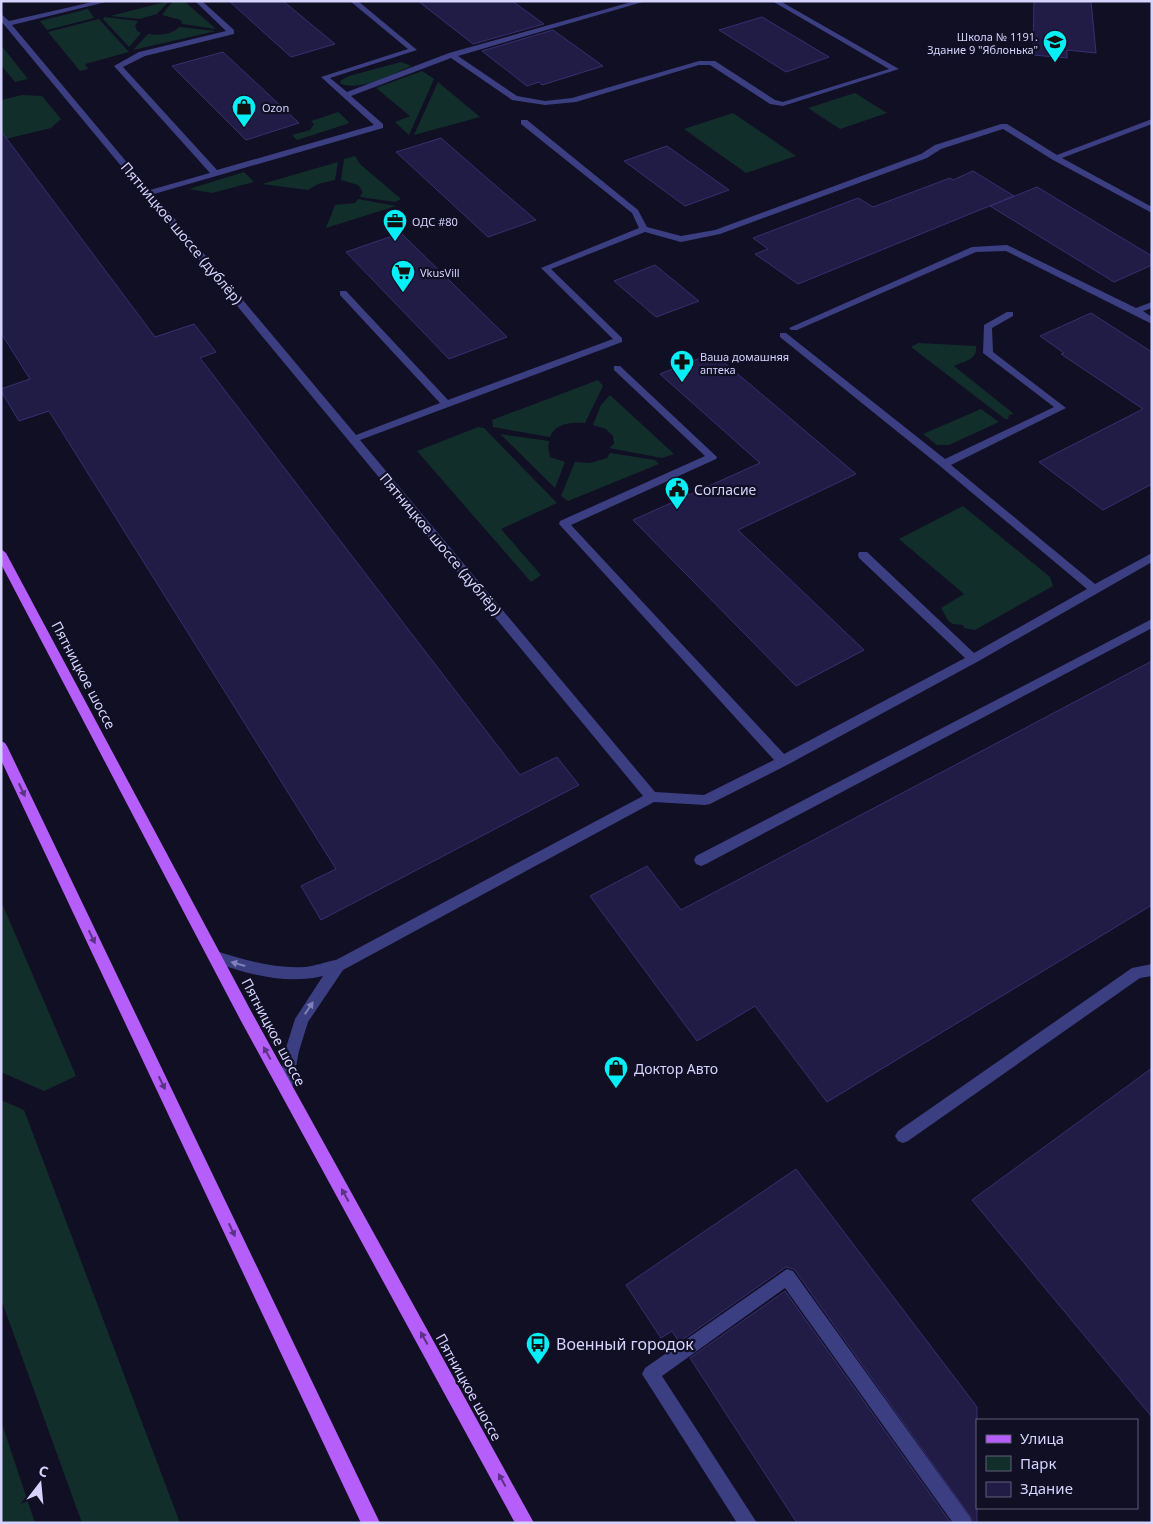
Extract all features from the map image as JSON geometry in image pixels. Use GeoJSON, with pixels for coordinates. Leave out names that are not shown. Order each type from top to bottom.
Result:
{"type":"FeatureCollection","features":[{"type":"Feature","properties":{"kind":"main road","name":"Пятницкое шоссе"},"geometry":{"type":"LineString","coordinates":[[1,553],[286,1088],[526,1523]]}},
{"type":"Feature","properties":{"kind":"main road"},"geometry":{"type":"LineString","coordinates":[[1,746],[372,1523]]}},
{"type":"Feature","properties":{"kind":"street"},"geometry":{"type":"LineString","coordinates":[[4,20],[108,1]]}},
{"type":"Feature","properties":{"kind":"street"},"geometry":{"type":"LineString","coordinates":[[198,1],[231,32],[142,54],[118,66],[215,173]]}},
{"type":"Feature","properties":{"kind":"street"},"geometry":{"type":"LineString","coordinates":[[148,193],[380,126],[325,77],[413,50],[353,1]]}},
{"type":"Feature","properties":{"kind":"street"},"geometry":{"type":"LineString","coordinates":[[346,95],[452,55],[643,1]]}},
{"type":"Feature","properties":{"kind":"street"},"geometry":{"type":"LineString","coordinates":[[452,55],[515,98],[545,103],[573,100],[699,62],[712,63],[766,98],[783,104],[895,69],[775,1]]}},
{"type":"Feature","properties":{"kind":"street","name":"Пятницкое шоссе (дублёр)"},"geometry":{"type":"LineString","coordinates":[[4,20],[652,797]]}},
{"type":"Feature","properties":{"kind":"street"},"geometry":{"type":"LineString","coordinates":[[1056,158],[1152,121]]}},
{"type":"Feature","properties":{"kind":"street"},"geometry":{"type":"LineString","coordinates":[[524,122],[635,212],[644,229]]}},
{"type":"Feature","properties":{"kind":"street"},"geometry":{"type":"LineString","coordinates":[[354,439],[620,340],[544,268],[644,229],[681,239],[717,232],[924,156],[938,147],[1004,126],[1056,158],[1152,211]]}},
{"type":"Feature","properties":{"kind":"street"},"geometry":{"type":"LineString","coordinates":[[794,328],[975,249],[1007,248],[1136,311],[1152,321]]}},
{"type":"Feature","properties":{"kind":"street"},"geometry":{"type":"LineString","coordinates":[[343,293],[447,405]]}},
{"type":"Feature","properties":{"kind":"street"},"geometry":{"type":"LineString","coordinates":[[1136,311],[1152,305]]}},
{"type":"Feature","properties":{"kind":"street"},"geometry":{"type":"LineString","coordinates":[[944,464],[1061,408],[988,354],[987,327],[1010,314]]}},
{"type":"Feature","properties":{"kind":"street"},"geometry":{"type":"LineString","coordinates":[[783,335],[944,464],[1095,590]]}},
{"type":"Feature","properties":{"kind":"street"},"geometry":{"type":"LineString","coordinates":[[617,368],[712,457],[564,524],[783,761]]}},
{"type":"Feature","properties":{"kind":"street"},"geometry":{"type":"LineString","coordinates":[[862,555],[972,659]]}},
{"type":"Feature","properties":{"kind":"street"},"geometry":{"type":"LineString","coordinates":[[216,957],[276,972],[307,973],[338,966],[652,797],[705,800],[783,761],[972,659],[1152,557]]}},
{"type":"Feature","properties":{"kind":"street"},"geometry":{"type":"LineString","coordinates":[[702,860],[1152,623]]}},
{"type":"Feature","properties":{"kind":"street"},"geometry":{"type":"LineString","coordinates":[[286,1088],[292,1051],[302,1019],[338,966]]}},
{"type":"Feature","properties":{"kind":"street"},"geometry":{"type":"LineString","coordinates":[[903,1136],[1137,972],[1152,970]]}},
{"type":"Feature","properties":{"kind":"street"},"geometry":{"type":"LineString","coordinates":[[748,1523],[651,1374],[787,1277],[964,1523]]}},
{"type":"Feature","properties":{"kind":"green space"},"geometry":{"type":"Polygon","coordinates":[[[169,1],[157,14],[140,19],[110,16],[169,1]]]}},
{"type":"Feature","properties":{"kind":"green space"},"geometry":{"type":"Polygon","coordinates":[[[173,1],[184,1],[216,29],[182,24],[181,20],[162,15],[173,1]]]}},
{"type":"Feature","properties":{"kind":"green space"},"geometry":{"type":"Polygon","coordinates":[[[88,9],[94,18],[47,30],[40,21],[88,9]]]}},
{"type":"Feature","properties":{"kind":"green space"},"geometry":{"type":"Polygon","coordinates":[[[104,17],[138,21],[135,26],[137,31],[141,33],[129,47],[103,19],[104,17]]]}},
{"type":"Feature","properties":{"kind":"green space"},"geometry":{"type":"Polygon","coordinates":[[[99,19],[129,52],[85,64],[88,69],[80,71],[48,32],[99,19]]]}},
{"type":"Feature","properties":{"kind":"green space"},"geometry":{"type":"Polygon","coordinates":[[[179,27],[216,31],[133,50],[148,34],[160,35],[172,32],[179,27]]]}},
{"type":"Feature","properties":{"kind":"green space"},"geometry":{"type":"Polygon","coordinates":[[[1,45],[28,79],[15,82],[1,65],[1,45]]]}},
{"type":"Feature","properties":{"kind":"green space"},"geometry":{"type":"Polygon","coordinates":[[[401,62],[412,66],[368,83],[350,86],[341,84],[340,81],[349,76],[401,62]]]}},
{"type":"Feature","properties":{"kind":"green space"},"geometry":{"type":"Polygon","coordinates":[[[422,71],[434,79],[409,135],[395,122],[410,116],[376,88],[422,71]]]}},
{"type":"Feature","properties":{"kind":"green space"},"geometry":{"type":"Polygon","coordinates":[[[438,82],[480,117],[414,135],[438,82]]]}},
{"type":"Feature","properties":{"kind":"green space"},"geometry":{"type":"Polygon","coordinates":[[[855,93],[887,113],[840,129],[808,108],[855,93]]]}},
{"type":"Feature","properties":{"kind":"green space"},"geometry":{"type":"Polygon","coordinates":[[[22,95],[42,96],[61,119],[51,128],[1,140],[1,100],[22,95]]]}},
{"type":"Feature","properties":{"kind":"green space"},"geometry":{"type":"Polygon","coordinates":[[[338,112],[349,122],[347,124],[297,140],[292,135],[310,130],[314,124],[311,121],[338,112]]]}},
{"type":"Feature","properties":{"kind":"green space"},"geometry":{"type":"Polygon","coordinates":[[[733,113],[796,156],[746,173],[684,129],[733,113]]]}},
{"type":"Feature","properties":{"kind":"green space"},"geometry":{"type":"Polygon","coordinates":[[[355,156],[360,164],[401,199],[395,202],[360,197],[363,192],[358,185],[341,180],[344,159],[355,156]]]}},
{"type":"Feature","properties":{"kind":"green space"},"geometry":{"type":"Polygon","coordinates":[[[338,162],[335,180],[318,184],[308,190],[262,184],[338,162]]]}},
{"type":"Feature","properties":{"kind":"green space"},"geometry":{"type":"Polygon","coordinates":[[[244,172],[254,182],[212,193],[189,189],[244,172]]]}},
{"type":"Feature","properties":{"kind":"green space"},"geometry":{"type":"Polygon","coordinates":[[[358,199],[396,206],[326,228],[335,205],[355,203],[358,199]]]}},
{"type":"Feature","properties":{"kind":"green space"},"geometry":{"type":"Polygon","coordinates":[[[918,343],[976,346],[973,357],[954,366],[1014,414],[1009,415],[1008,419],[1005,419],[911,347],[918,343]]]}},
{"type":"Feature","properties":{"kind":"green space"},"geometry":{"type":"Polygon","coordinates":[[[598,380],[603,386],[585,423],[564,424],[552,432],[550,437],[493,427],[492,420],[598,380]]]}},
{"type":"Feature","properties":{"kind":"green space"},"geometry":{"type":"Polygon","coordinates":[[[610,395],[674,454],[662,458],[609,448],[614,444],[613,436],[606,429],[593,425],[601,405],[610,395]]]}},
{"type":"Feature","properties":{"kind":"green space"},"geometry":{"type":"Polygon","coordinates":[[[981,409],[999,422],[949,445],[937,445],[923,434],[981,409]]]}},
{"type":"Feature","properties":{"kind":"green space"},"geometry":{"type":"Polygon","coordinates":[[[478,427],[484,428],[557,503],[501,529],[541,575],[531,582],[417,451],[478,427]]]}},
{"type":"Feature","properties":{"kind":"green space"},"geometry":{"type":"Polygon","coordinates":[[[500,434],[549,441],[550,457],[565,462],[555,488],[500,434]]]}},
{"type":"Feature","properties":{"kind":"green space"},"geometry":{"type":"Polygon","coordinates":[[[610,453],[655,460],[659,464],[568,501],[561,496],[575,462],[590,463],[607,458],[610,453]]]}},
{"type":"Feature","properties":{"kind":"green space"},"geometry":{"type":"Polygon","coordinates":[[[963,506],[1050,577],[1053,586],[975,630],[951,623],[941,608],[964,594],[899,539],[963,506]]]}},
{"type":"Feature","properties":{"kind":"green space"},"geometry":{"type":"Polygon","coordinates":[[[1,901],[76,1076],[44,1091],[1,1072],[1,901]]]}},
{"type":"Feature","properties":{"kind":"green space"},"geometry":{"type":"Polygon","coordinates":[[[1,1100],[24,1110],[180,1523],[82,1523],[1,1299],[1,1100]]]}},
{"type":"Feature","properties":{"kind":"green space"},"geometry":{"type":"Polygon","coordinates":[[[1,1421],[35,1523],[1,1523],[1,1421]]]}},
{"type":"Feature","properties":{"kind":"building"},"geometry":{"type":"Polygon","coordinates":[[[229,1],[283,1],[335,44],[291,57],[229,1]]]}},
{"type":"Feature","properties":{"kind":"building"},"geometry":{"type":"Polygon","coordinates":[[[418,1],[512,1],[544,24],[473,44],[418,1]]]}},
{"type":"Feature","properties":{"kind":"building"},"geometry":{"type":"Polygon","coordinates":[[[1034,1],[1091,1],[1096,53],[1067,50],[1067,58],[1033,55],[1034,1]]]}},
{"type":"Feature","properties":{"kind":"building"},"geometry":{"type":"Polygon","coordinates":[[[762,17],[829,57],[786,72],[719,30],[762,17]]]}},
{"type":"Feature","properties":{"kind":"building"},"geometry":{"type":"Polygon","coordinates":[[[553,30],[603,66],[542,85],[539,82],[527,86],[482,51],[553,30]]]}},
{"type":"Feature","properties":{"kind":"building"},"geometry":{"type":"Polygon","coordinates":[[[223,52],[299,123],[246,140],[172,66],[223,52]]]}},
{"type":"Feature","properties":{"kind":"building"},"geometry":{"type":"Polygon","coordinates":[[[1,131],[155,337],[194,324],[216,352],[200,358],[520,775],[557,757],[579,785],[321,920],[301,886],[336,869],[49,411],[19,421],[1,391],[1,389],[30,379],[1,333],[1,131]]]}},
{"type":"Feature","properties":{"kind":"building"},"geometry":{"type":"Polygon","coordinates":[[[441,138],[536,220],[488,237],[396,152],[441,138]]]}},
{"type":"Feature","properties":{"kind":"building"},"geometry":{"type":"Polygon","coordinates":[[[667,146],[729,190],[685,206],[624,161],[667,146]]]}},
{"type":"Feature","properties":{"kind":"building"},"geometry":{"type":"Polygon","coordinates":[[[973,171],[1014,196],[798,284],[755,254],[768,249],[753,238],[858,198],[873,207],[950,178],[953,180],[973,171]]]}},
{"type":"Feature","properties":{"kind":"building"},"geometry":{"type":"Polygon","coordinates":[[[1037,187],[1152,256],[1152,265],[1114,282],[990,206],[1037,187]]]}},
{"type":"Feature","properties":{"kind":"building"},"geometry":{"type":"Polygon","coordinates":[[[401,233],[507,337],[449,359],[346,252],[401,233]]]}},
{"type":"Feature","properties":{"kind":"building"},"geometry":{"type":"Polygon","coordinates":[[[655,265],[699,301],[656,317],[614,281],[655,265]]]}},
{"type":"Feature","properties":{"kind":"building"},"geometry":{"type":"Polygon","coordinates":[[[1091,313],[1152,352],[1152,484],[1103,510],[1039,462],[1143,409],[1061,354],[1064,353],[1040,336],[1091,313]]]}},
{"type":"Feature","properties":{"kind":"building"},"geometry":{"type":"Polygon","coordinates":[[[713,353],[856,474],[738,530],[864,650],[796,686],[633,520],[760,463],[660,374],[713,353]]]}},
{"type":"Feature","properties":{"kind":"building"},"geometry":{"type":"Polygon","coordinates":[[[1152,661],[1152,905],[827,1102],[755,1006],[697,1041],[590,896],[647,866],[681,910],[1152,661]]]}},
{"type":"Feature","properties":{"kind":"building"},"geometry":{"type":"Polygon","coordinates":[[[1152,1068],[1152,1417],[972,1200],[1152,1068]]]}},
{"type":"Feature","properties":{"kind":"building"},"geometry":{"type":"Polygon","coordinates":[[[796,1169],[977,1407],[977,1523],[975,1523],[794,1269],[786,1267],[679,1342],[672,1331],[661,1338],[626,1285],[796,1169]]]}},
{"type":"Feature","properties":{"kind":"building"},"geometry":{"type":"Polygon","coordinates":[[[785,1291],[951,1523],[797,1523],[690,1358],[785,1291]]]}},
{"type":"Feature","properties":{"kind":"place","name":"Школа № 1191. Здание 9 \"Яблонька\""},"geometry":{"type":"Point","coordinates":[1055,63]}},
{"type":"Feature","properties":{"kind":"place","name":"Ozon"},"geometry":{"type":"Point","coordinates":[244,128]}},
{"type":"Feature","properties":{"kind":"place","name":"ОДС #80"},"geometry":{"type":"Point","coordinates":[395,242]}},
{"type":"Feature","properties":{"kind":"place","name":"VkusVill"},"geometry":{"type":"Point","coordinates":[403,293]}},
{"type":"Feature","properties":{"kind":"place","name":"Ваша домашняя аптека"},"geometry":{"type":"Point","coordinates":[682,383]}},
{"type":"Feature","properties":{"kind":"place","name":"Согласие"},"geometry":{"type":"Point","coordinates":[677,510]}},
{"type":"Feature","properties":{"kind":"place","name":"Доктор Авто"},"geometry":{"type":"Point","coordinates":[616,1089]}},
{"type":"Feature","properties":{"kind":"place","name":"Военный городок"},"geometry":{"type":"Point","coordinates":[538,1365]}}]}
